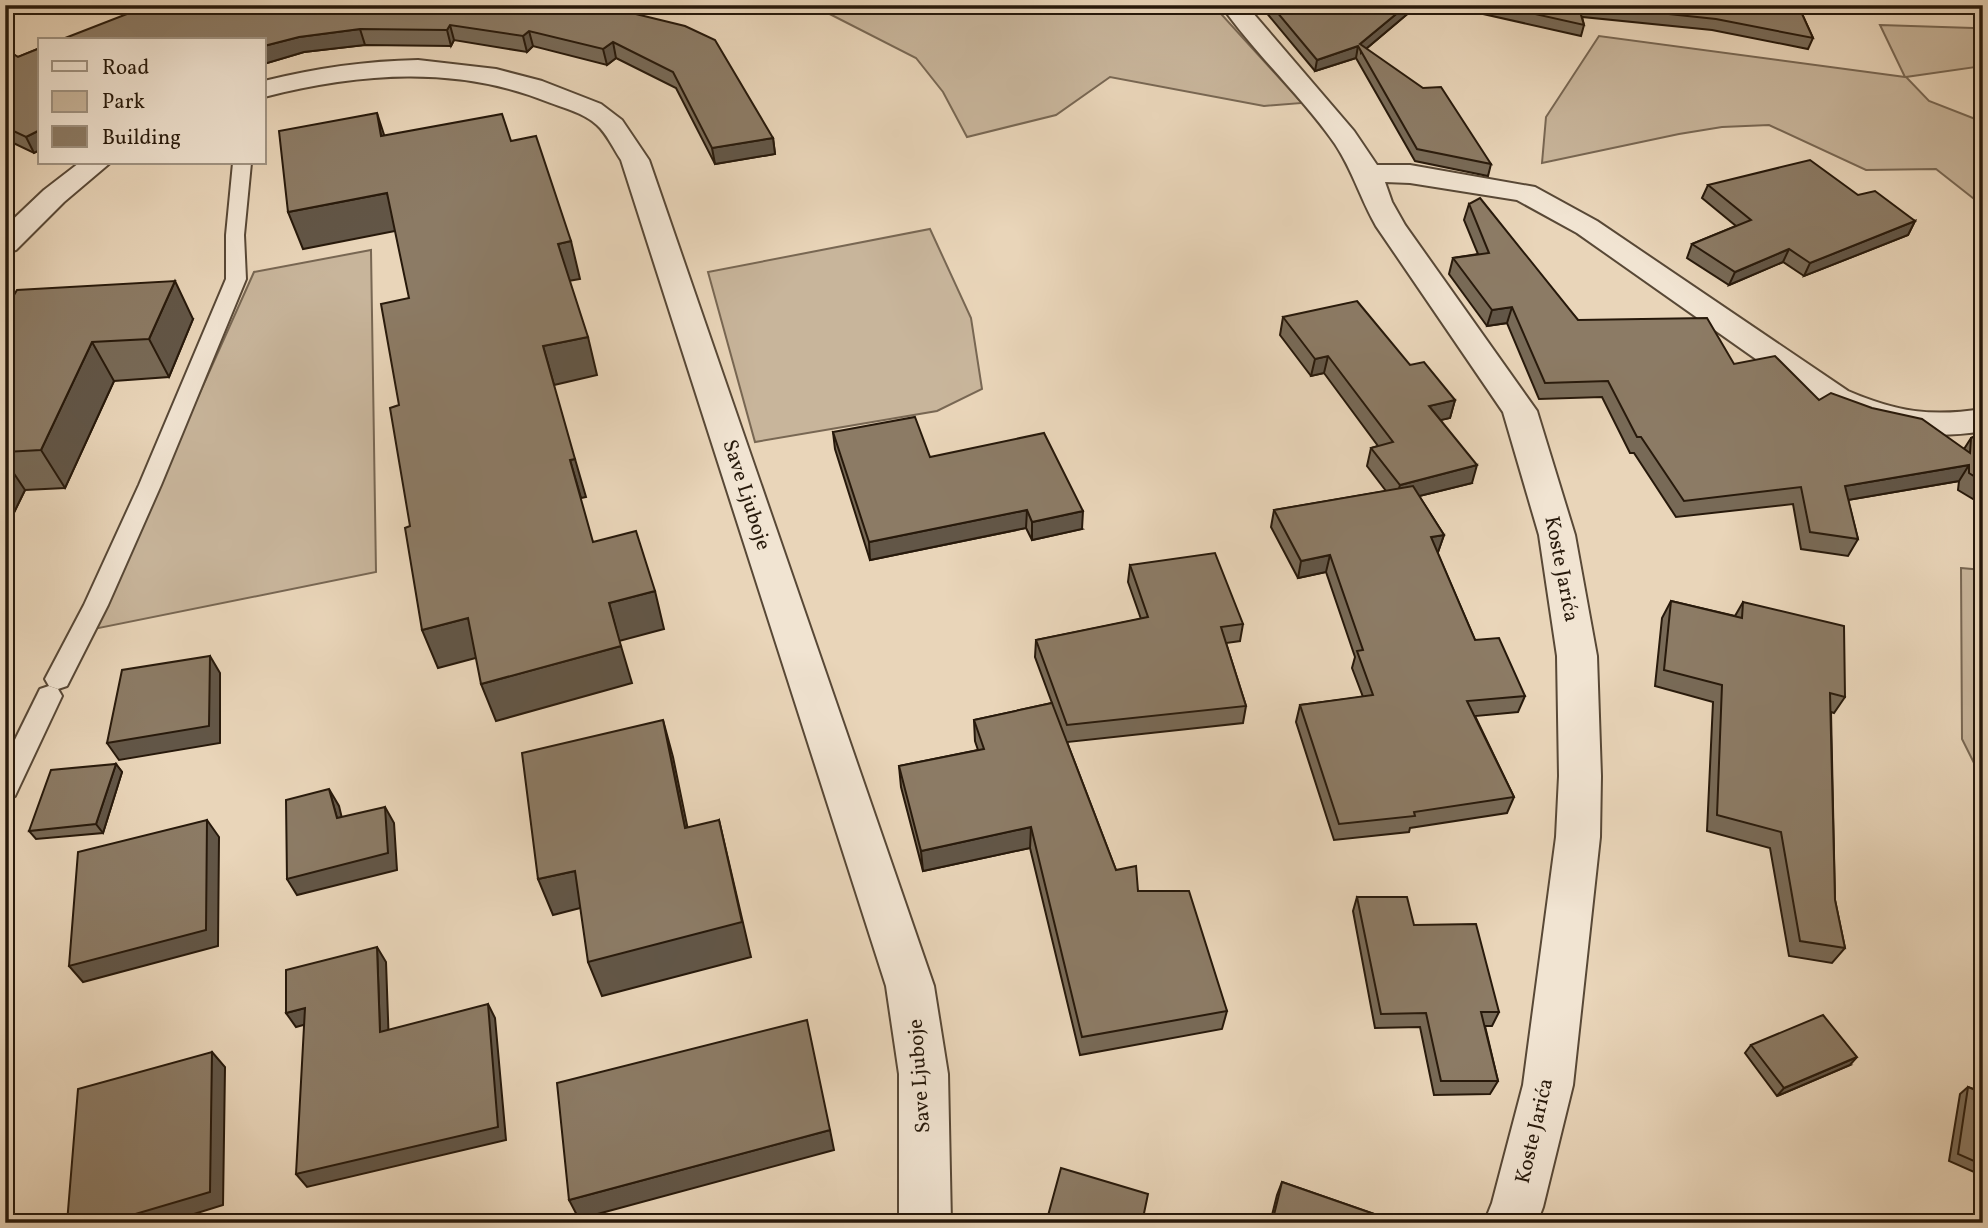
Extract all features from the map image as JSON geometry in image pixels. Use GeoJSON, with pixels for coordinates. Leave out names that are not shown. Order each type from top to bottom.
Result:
{"type":"FeatureCollection","features":[{"type":"Feature","properties":{"kind":"street","name":"Koste Jarića"},"geometry":{"type":"LineString","coordinates":[[1233,5],[1344,137],[1368,173],[1377,202],[1391,226],[1520,411],[1557,535],[1576,644],[1580,728],[1577,837],[1548,1085],[1517,1207],[1510,1223]]}},
{"type":"Feature","properties":{"kind":"street","name":"Save Ljuboje"},"geometry":{"type":"LineString","coordinates":[[266,89],[363,70],[430,68],[489,74],[545,90],[605,117],[635,160],[910,986],[920,1028],[924,1085],[925,1223]]}},
{"type":"Feature","properties":{"kind":"street"},"geometry":{"type":"LineString","coordinates":[[5,244],[54,196],[95,164]]}},
{"type":"Feature","properties":{"kind":"street"},"geometry":{"type":"LineString","coordinates":[[1368,173],[1410,174],[1525,193],[1587,227],[1836,399],[1871,416],[1916,426],[1983,420]]}},
{"type":"Feature","properties":{"kind":"lane"},"geometry":{"type":"LineString","coordinates":[[5,788],[96,605],[150,485],[236,279],[235,235],[242,164]]}},
{"type":"Feature","properties":{"kind":"green space"},"geometry":{"type":"Polygon","coordinates":[[[812,5],[1213,5],[1302,103],[1264,106],[1110,77],[1056,115],[967,137],[943,92],[916,58],[812,5]]]}},
{"type":"Feature","properties":{"kind":"green space"},"geometry":{"type":"Polygon","coordinates":[[[1880,25],[1973,28],[1983,35],[1983,66],[1906,77],[1929,101],[1983,122],[1983,206],[1936,169],[1866,170],[1769,125],[1722,127],[1679,134],[1542,163],[1546,117],[1599,36],[1905,77],[1880,25]]]}},
{"type":"Feature","properties":{"kind":"green space"},"geometry":{"type":"Polygon","coordinates":[[[930,229],[971,318],[982,389],[937,411],[755,442],[708,272],[930,229]]]}},
{"type":"Feature","properties":{"kind":"green space"},"geometry":{"type":"Polygon","coordinates":[[[371,250],[376,572],[94,629],[254,272],[371,250]]]}},
{"type":"Feature","properties":{"kind":"green space"},"geometry":{"type":"Polygon","coordinates":[[[1961,568],[1983,570],[1983,781],[1962,739],[1961,568]]]}},
{"type":"Feature","properties":{"kind":"building"},"geometry":{"type":"Polygon","coordinates":[[[150,5],[599,5],[685,26],[715,40],[773,138],[712,148],[673,72],[613,42],[603,49],[529,31],[523,36],[450,25],[447,30],[360,29],[299,37],[266,45],[266,38],[65,38],[150,5]]]}},
{"type":"Feature","properties":{"kind":"building"},"geometry":{"type":"Polygon","coordinates":[[[1271,5],[1407,5],[1360,44],[1423,88],[1441,87],[1491,164],[1417,149],[1358,46],[1317,60],[1271,5]]]}},
{"type":"Feature","properties":{"kind":"building"},"geometry":{"type":"Polygon","coordinates":[[[1495,5],[1578,5],[1584,25],[1495,5]]]}},
{"type":"Feature","properties":{"kind":"building"},"geometry":{"type":"Polygon","coordinates":[[[1583,5],[1798,5],[1813,38],[1716,19],[1583,5]]]}},
{"type":"Feature","properties":{"kind":"building"},"geometry":{"type":"Polygon","coordinates":[[[5,49],[18,57],[38,49],[38,131],[26,137],[5,127],[5,49]]]}},
{"type":"Feature","properties":{"kind":"building"},"geometry":{"type":"Polygon","coordinates":[[[377,113],[381,136],[502,114],[511,141],[536,136],[571,241],[558,244],[588,337],[543,346],[575,459],[570,460],[593,542],[636,531],[655,591],[609,603],[621,646],[481,684],[468,618],[422,630],[405,528],[410,526],[390,408],[399,405],[381,304],[409,298],[387,193],[288,212],[279,131],[377,113]]]}},
{"type":"Feature","properties":{"kind":"building"},"geometry":{"type":"Polygon","coordinates":[[[1810,160],[1858,195],[1875,191],[1915,221],[1810,263],[1789,249],[1735,272],[1692,244],[1751,220],[1708,185],[1810,160]]]}},
{"type":"Feature","properties":{"kind":"building"},"geometry":{"type":"Polygon","coordinates":[[[1480,198],[1578,320],[1707,318],[1734,364],[1775,356],[1819,400],[1831,393],[1872,408],[1922,419],[1970,453],[1971,438],[1983,433],[1983,482],[1969,473],[1969,465],[1845,486],[1858,539],[1810,532],[1801,487],[1684,501],[1641,437],[1637,437],[1608,381],[1545,383],[1512,307],[1492,310],[1453,258],[1489,253],[1469,204],[1480,198]]]}},
{"type":"Feature","properties":{"kind":"building"},"geometry":{"type":"Polygon","coordinates":[[[175,281],[149,339],[92,342],[41,450],[5,452],[5,310],[17,290],[175,281]]]}},
{"type":"Feature","properties":{"kind":"building"},"geometry":{"type":"Polygon","coordinates":[[[1357,301],[1410,365],[1424,362],[1455,400],[1429,406],[1477,465],[1400,485],[1371,448],[1393,442],[1328,356],[1315,359],[1283,317],[1357,301]]]}},
{"type":"Feature","properties":{"kind":"building"},"geometry":{"type":"Polygon","coordinates":[[[915,417],[930,457],[1044,433],[1083,511],[1032,522],[1027,510],[869,542],[833,432],[915,417]]]}},
{"type":"Feature","properties":{"kind":"building"},"geometry":{"type":"Polygon","coordinates":[[[1413,486],[1444,535],[1431,537],[1475,640],[1499,638],[1525,696],[1467,701],[1514,797],[1414,812],[1415,816],[1339,824],[1300,705],[1373,695],[1357,651],[1363,650],[1330,555],[1301,561],[1274,510],[1413,486]]]}},
{"type":"Feature","properties":{"kind":"building"},"geometry":{"type":"Polygon","coordinates":[[[1215,553],[1243,624],[1221,627],[1246,706],[1067,725],[1036,640],[1148,617],[1130,565],[1215,553]]]}},
{"type":"Feature","properties":{"kind":"building"},"geometry":{"type":"Polygon","coordinates":[[[1671,601],[1742,618],[1743,602],[1844,626],[1845,697],[1830,693],[1835,900],[1845,948],[1800,941],[1781,832],[1717,815],[1722,685],[1664,670],[1671,601]]]}},
{"type":"Feature","properties":{"kind":"building"},"geometry":{"type":"Polygon","coordinates":[[[210,656],[209,726],[107,743],[122,670],[210,656]]]}},
{"type":"Feature","properties":{"kind":"building"},"geometry":{"type":"Polygon","coordinates":[[[1052,703],[1116,870],[1136,866],[1138,891],[1189,891],[1227,1011],[1082,1037],[1031,827],[921,851],[899,766],[984,749],[974,720],[1052,703]]]}},
{"type":"Feature","properties":{"kind":"building"},"geometry":{"type":"Polygon","coordinates":[[[663,720],[685,828],[719,820],[742,922],[588,962],[575,871],[538,879],[522,753],[663,720]]]}},
{"type":"Feature","properties":{"kind":"building"},"geometry":{"type":"Polygon","coordinates":[[[116,764],[96,824],[29,831],[51,770],[116,764]]]}},
{"type":"Feature","properties":{"kind":"building"},"geometry":{"type":"Polygon","coordinates":[[[329,789],[337,818],[385,807],[388,853],[287,879],[286,800],[329,789]]]}},
{"type":"Feature","properties":{"kind":"building"},"geometry":{"type":"Polygon","coordinates":[[[207,820],[206,930],[69,966],[78,852],[207,820]]]}},
{"type":"Feature","properties":{"kind":"building"},"geometry":{"type":"Polygon","coordinates":[[[1357,897],[1407,897],[1414,925],[1476,924],[1499,1012],[1481,1012],[1498,1081],[1441,1081],[1426,1013],[1381,1014],[1357,897]]]}},
{"type":"Feature","properties":{"kind":"building"},"geometry":{"type":"Polygon","coordinates":[[[377,947],[380,1032],[488,1004],[498,1127],[296,1174],[305,1008],[286,1013],[286,970],[377,947]]]}},
{"type":"Feature","properties":{"kind":"building"},"geometry":{"type":"Polygon","coordinates":[[[1823,1015],[1857,1057],[1784,1088],[1751,1045],[1823,1015]]]}},
{"type":"Feature","properties":{"kind":"building"},"geometry":{"type":"Polygon","coordinates":[[[807,1020],[830,1130],[569,1200],[557,1083],[807,1020]]]}},
{"type":"Feature","properties":{"kind":"building"},"geometry":{"type":"Polygon","coordinates":[[[212,1052],[210,1192],[105,1223],[67,1223],[78,1089],[212,1052]]]}},
{"type":"Feature","properties":{"kind":"building"},"geometry":{"type":"Polygon","coordinates":[[[1968,1087],[1983,1093],[1983,1165],[1958,1154],[1968,1087]]]}},
{"type":"Feature","properties":{"kind":"building"},"geometry":{"type":"Polygon","coordinates":[[[1061,1168],[1148,1194],[1142,1223],[1046,1223],[1061,1168]]]}},
{"type":"Feature","properties":{"kind":"building"},"geometry":{"type":"Polygon","coordinates":[[[1282,1182],[1400,1223],[1272,1223],[1282,1182]]]}}]}
